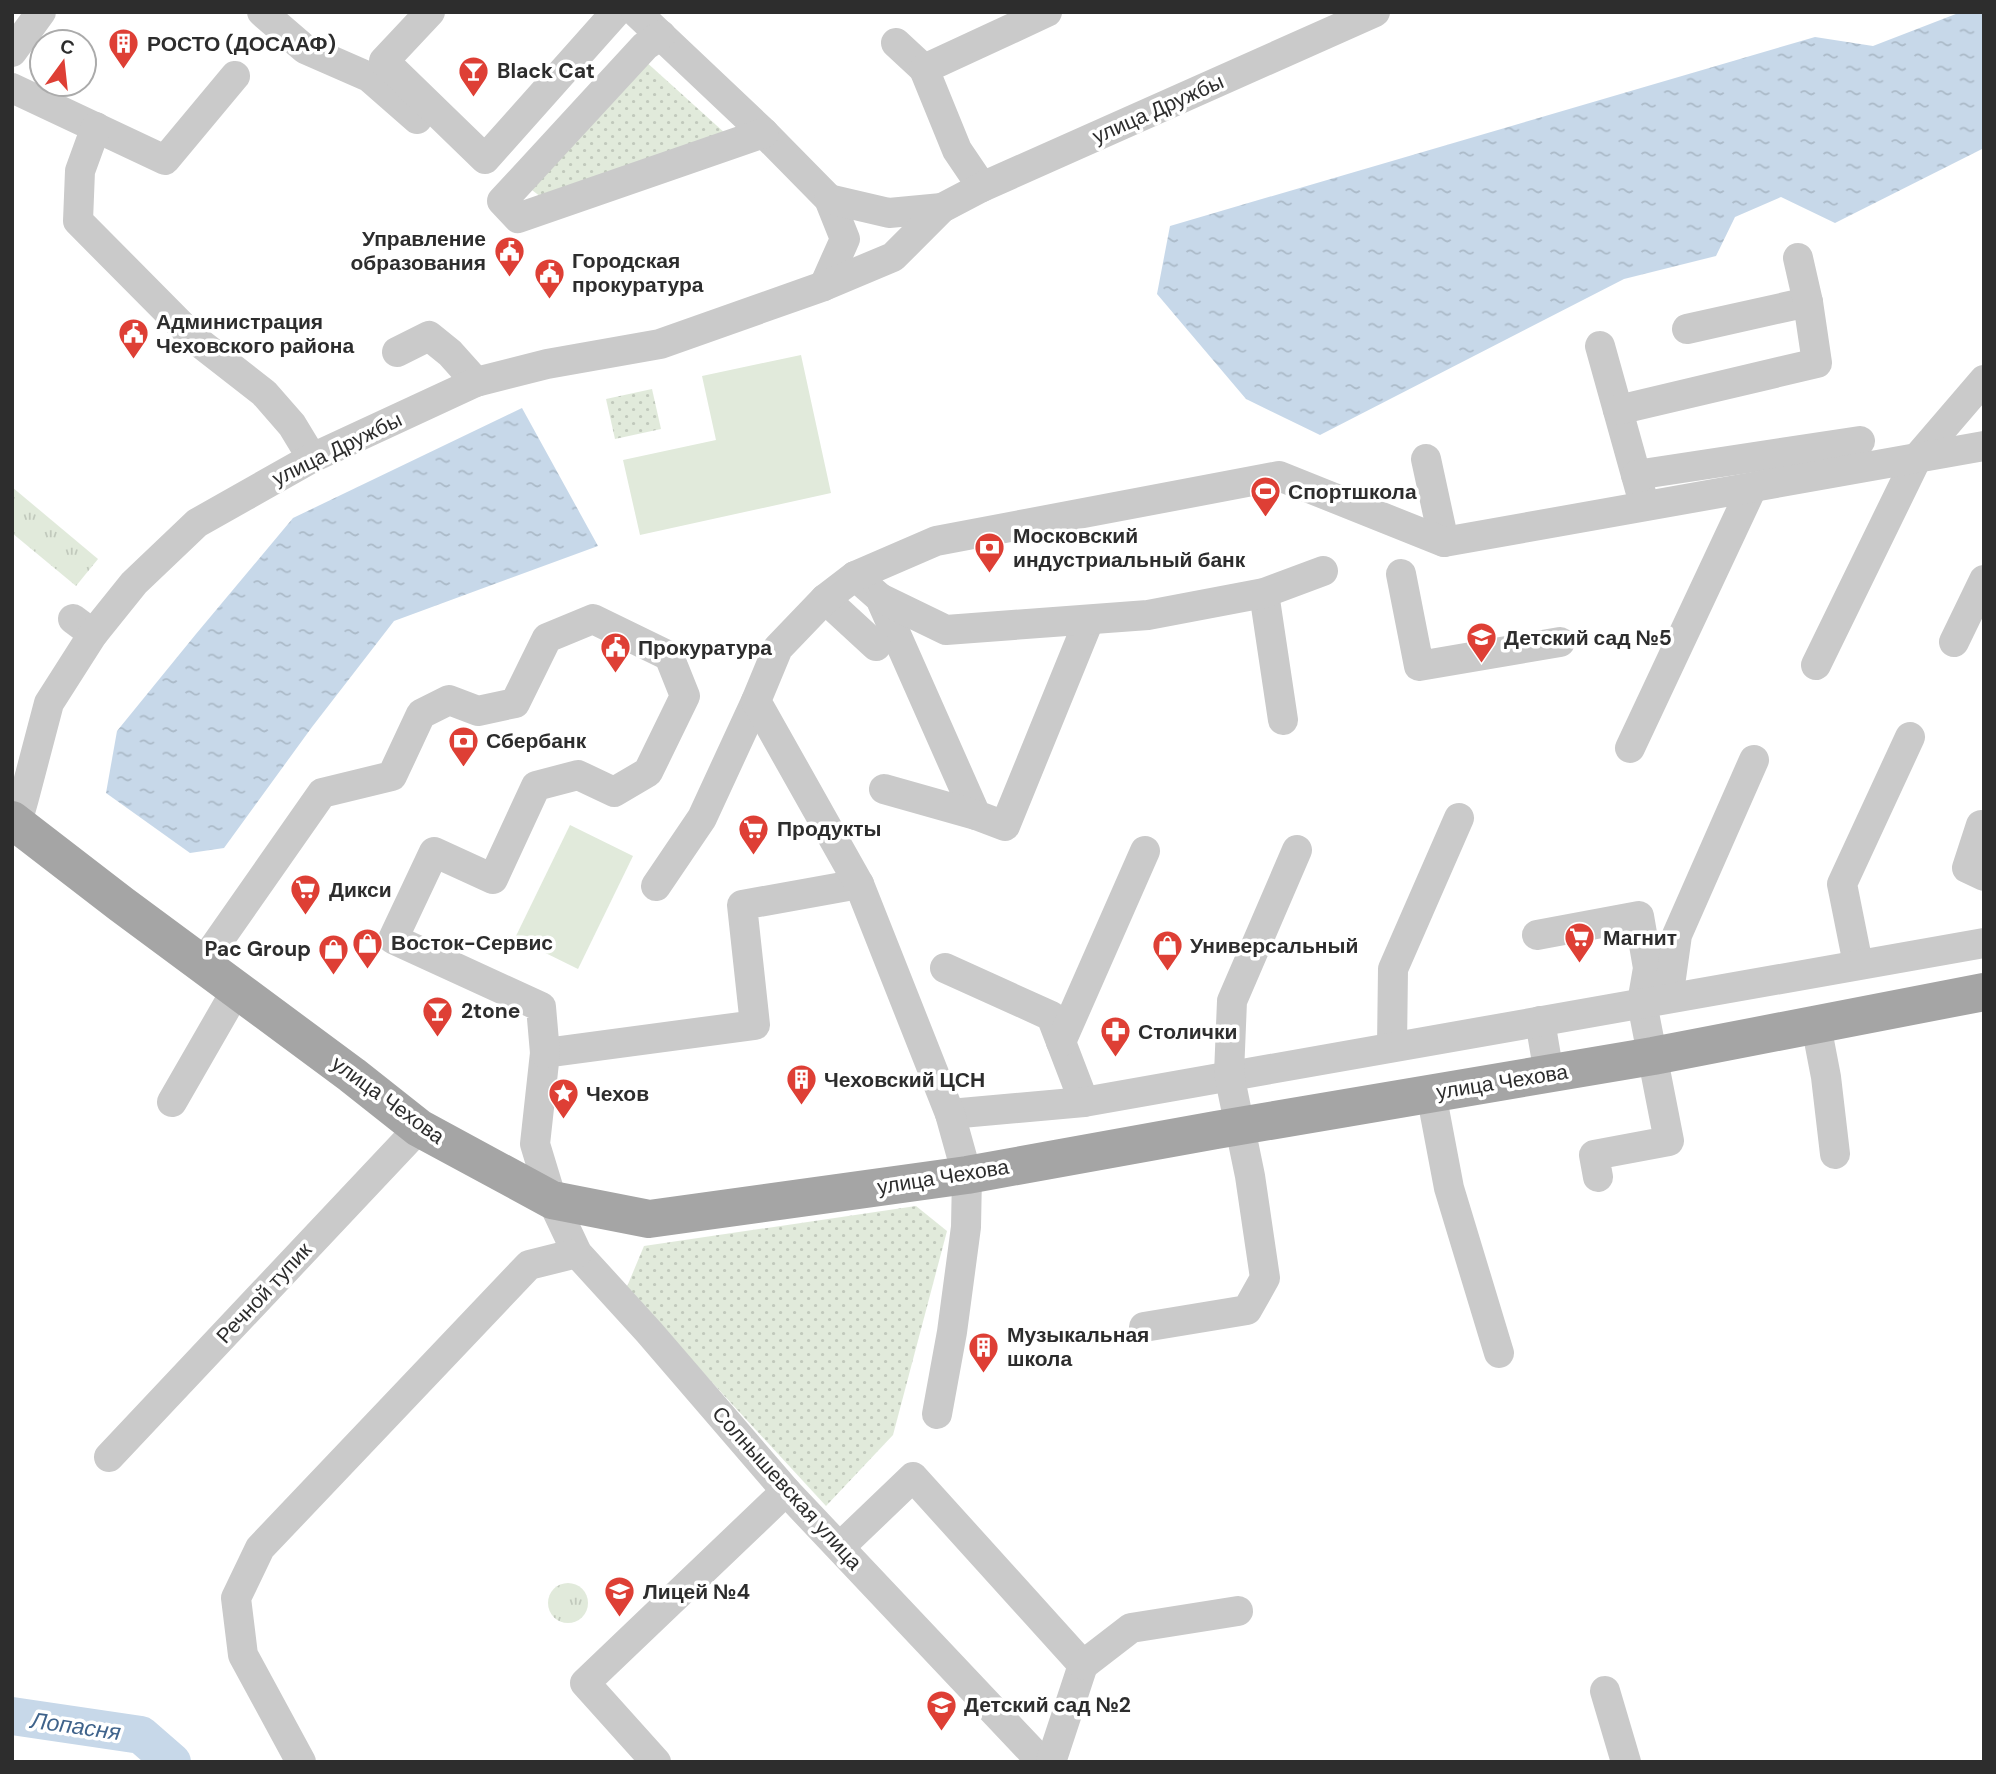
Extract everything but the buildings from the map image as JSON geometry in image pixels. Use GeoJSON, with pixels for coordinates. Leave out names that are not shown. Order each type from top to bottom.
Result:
{"type":"FeatureCollection","features":[{"type":"Feature","properties":{"kind":"main road","name":"улица Чехова"},"geometry":{"type":"LineString","coordinates":[[14,824],[203,963],[419,1128],[552,1200],[649,1219],[967,1174],[1653,1056],[1984,992]]}},
{"type":"Feature","properties":{"kind":"street"},"geometry":{"type":"LineString","coordinates":[[12,52],[41,12]]}},
{"type":"Feature","properties":{"kind":"street"},"geometry":{"type":"LineString","coordinates":[[262,12],[304,49],[377,69],[485,159],[617,12]]}},
{"type":"Feature","properties":{"kind":"street"},"geometry":{"type":"LineString","coordinates":[[377,69],[429,12]]}},
{"type":"Feature","properties":{"kind":"street"},"geometry":{"type":"LineString","coordinates":[[636,12],[764,132],[829,199],[845,239],[824,286]]}},
{"type":"Feature","properties":{"kind":"street"},"geometry":{"type":"LineString","coordinates":[[924,69],[1047,12]]}},
{"type":"Feature","properties":{"kind":"street","name":"улица Дружбы"},"geometry":{"type":"LineString","coordinates":[[14,824],[48,704],[83,627],[197,523],[312,458],[476,382],[547,364],[660,344],[824,286],[893,257],[942,208],[982,187],[1375,12]]}},
{"type":"Feature","properties":{"kind":"street"},"geometry":{"type":"LineString","coordinates":[[661,35],[645,46],[502,201],[518,218],[764,132]]}},
{"type":"Feature","properties":{"kind":"street"},"geometry":{"type":"LineString","coordinates":[[896,43],[924,69],[957,150],[982,187]]}},
{"type":"Feature","properties":{"kind":"street"},"geometry":{"type":"LineString","coordinates":[[377,69],[481,174]]}},
{"type":"Feature","properties":{"kind":"street"},"geometry":{"type":"LineString","coordinates":[[12,88],[165,160],[234,76]]}},
{"type":"Feature","properties":{"kind":"street"},"geometry":{"type":"LineString","coordinates":[[96,127],[80,171],[78,221],[196,340],[264,393],[292,425],[312,458]]}},
{"type":"Feature","properties":{"kind":"street","name":"улица Дружбы"},"geometry":{"type":"LineString","coordinates":[[829,199],[889,213],[942,208]]}},
{"type":"Feature","properties":{"kind":"street"},"geometry":{"type":"LineString","coordinates":[[1618,410],[1817,363],[1798,258]]}},
{"type":"Feature","properties":{"kind":"street"},"geometry":{"type":"LineString","coordinates":[[1687,329],[1808,302]]}},
{"type":"Feature","properties":{"kind":"street"},"geometry":{"type":"LineString","coordinates":[[397,352],[429,337],[450,353],[476,382]]}},
{"type":"Feature","properties":{"kind":"street"},"geometry":{"type":"LineString","coordinates":[[1600,346],[1645,506]]}},
{"type":"Feature","properties":{"kind":"street"},"geometry":{"type":"LineString","coordinates":[[1816,665],[1917,458],[1984,380]]}},
{"type":"Feature","properties":{"kind":"street"},"geometry":{"type":"LineString","coordinates":[[1636,475],[1860,441]]}},
{"type":"Feature","properties":{"kind":"street"},"geometry":{"type":"LineString","coordinates":[[656,886],[702,818],[778,648],[825,599],[855,576],[936,541],[1279,476],[1444,542],[1984,446]]}},
{"type":"Feature","properties":{"kind":"street"},"geometry":{"type":"LineString","coordinates":[[1426,459],[1444,542]]}},
{"type":"Feature","properties":{"kind":"street"},"geometry":{"type":"LineString","coordinates":[[1630,748],[1752,488]]}},
{"type":"Feature","properties":{"kind":"street"},"geometry":{"type":"LineString","coordinates":[[855,576],[880,598],[946,630],[1148,615],[1264,593],[1323,570]]}},
{"type":"Feature","properties":{"kind":"street"},"geometry":{"type":"LineString","coordinates":[[1401,574],[1419,666],[1560,642]]}},
{"type":"Feature","properties":{"kind":"street"},"geometry":{"type":"LineString","coordinates":[[1954,642],[1984,580]]}},
{"type":"Feature","properties":{"kind":"street"},"geometry":{"type":"LineString","coordinates":[[1264,593],[1283,720]]}},
{"type":"Feature","properties":{"kind":"street"},"geometry":{"type":"LineString","coordinates":[[880,598],[976,815]]}},
{"type":"Feature","properties":{"kind":"street"},"geometry":{"type":"LineString","coordinates":[[825,599],[876,646]]}},
{"type":"Feature","properties":{"kind":"street","name":"Солнышевская улица"},"geometry":{"type":"LineString","coordinates":[[203,963],[322,793],[392,776],[421,714],[449,700],[478,711],[515,703],[547,638],[593,619],[670,656],[685,696],[649,772],[614,792],[578,775],[536,786],[493,879],[434,852],[393,939],[541,1007],[545,1053],[535,1144],[552,1200],[577,1253],[786,1491],[1042,1762]]}},
{"type":"Feature","properties":{"kind":"street"},"geometry":{"type":"LineString","coordinates":[[884,789],[1005,825],[1089,620]]}},
{"type":"Feature","properties":{"kind":"street"},"geometry":{"type":"LineString","coordinates":[[756,701],[859,884],[950,1114],[967,1174],[964,1240],[952,1332],[937,1414]]}},
{"type":"Feature","properties":{"kind":"street"},"geometry":{"type":"LineString","coordinates":[[1858,964],[1842,884],[1910,737]]}},
{"type":"Feature","properties":{"kind":"street"},"geometry":{"type":"LineString","coordinates":[[1643,1003],[1671,978],[1677,936],[1754,760]]}},
{"type":"Feature","properties":{"kind":"street"},"geometry":{"type":"LineString","coordinates":[[1392,1048],[1393,969],[1459,818]]}},
{"type":"Feature","properties":{"kind":"street"},"geometry":{"type":"LineString","coordinates":[[1981,825],[1967,868],[1984,876]]}},
{"type":"Feature","properties":{"kind":"street"},"geometry":{"type":"LineString","coordinates":[[1144,1327],[1247,1310],[1265,1278],[1250,1176],[1229,1074],[1232,1001],[1297,850]]}},
{"type":"Feature","properties":{"kind":"street"},"geometry":{"type":"LineString","coordinates":[[1061,1042],[1145,851]]}},
{"type":"Feature","properties":{"kind":"street"},"geometry":{"type":"LineString","coordinates":[[545,1053],[755,1025],[742,905],[859,884]]}},
{"type":"Feature","properties":{"kind":"street"},"geometry":{"type":"LineString","coordinates":[[1537,935],[1639,916],[1648,968],[1643,1003],[1669,1141],[1594,1155],[1598,1177]]}},
{"type":"Feature","properties":{"kind":"street"},"geometry":{"type":"LineString","coordinates":[[950,1114],[1084,1102],[1229,1074],[1392,1048],[1984,943]]}},
{"type":"Feature","properties":{"kind":"street"},"geometry":{"type":"LineString","coordinates":[[945,968],[1051,1016],[1084,1102]]}},
{"type":"Feature","properties":{"kind":"street"},"geometry":{"type":"LineString","coordinates":[[172,1102],[237,989]]}},
{"type":"Feature","properties":{"kind":"street"},"geometry":{"type":"LineString","coordinates":[[1540,1021],[1549,1074]]}},
{"type":"Feature","properties":{"kind":"street"},"geometry":{"type":"LineString","coordinates":[[1816,1025],[1826,1077],[1835,1154]]}},
{"type":"Feature","properties":{"kind":"street"},"geometry":{"type":"LineString","coordinates":[[1431,1093],[1449,1188],[1499,1353]]}},
{"type":"Feature","properties":{"kind":"street","name":"Речной тупик"},"geometry":{"type":"LineString","coordinates":[[109,1457],[419,1128]]}},
{"type":"Feature","properties":{"kind":"street"},"geometry":{"type":"LineString","coordinates":[[301,1762],[243,1655],[236,1598],[260,1549],[529,1265],[577,1253]]}},
{"type":"Feature","properties":{"kind":"street"},"geometry":{"type":"LineString","coordinates":[[840,1547],[913,1477],[1083,1665]]}},
{"type":"Feature","properties":{"kind":"street"},"geometry":{"type":"LineString","coordinates":[[656,1762],[585,1683],[786,1491]]}},
{"type":"Feature","properties":{"kind":"street"},"geometry":{"type":"LineString","coordinates":[[1051,1762],[1083,1665],[1131,1628],[1238,1611]]}},
{"type":"Feature","properties":{"kind":"street"},"geometry":{"type":"LineString","coordinates":[[1605,1691],[1626,1762]]}},
{"type":"Feature","properties":{"kind":"green space"},"geometry":{"type":"Polygon","coordinates":[[[644,60],[726,134],[541,197],[528,187],[644,60]]]}},
{"type":"Feature","properties":{"kind":"green space"},"geometry":{"type":"Polygon","coordinates":[[[801,355],[831,493],[640,535],[623,460],[716,440],[702,376],[801,355]]]}},
{"type":"Feature","properties":{"kind":"green space"},"geometry":{"type":"Polygon","coordinates":[[[652,389],[661,429],[615,439],[606,399],[652,389]]]}},
{"type":"Feature","properties":{"kind":"green space"},"geometry":{"type":"Polygon","coordinates":[[[12,487],[98,559],[76,586],[12,533],[12,487]]]}},
{"type":"Feature","properties":{"kind":"green space"},"geometry":{"type":"Polygon","coordinates":[[[570,825],[633,856],[578,969],[515,938],[570,825]]]}},
{"type":"Feature","properties":{"kind":"green space"},"geometry":{"type":"Polygon","coordinates":[[[916,1206],[947,1231],[893,1435],[826,1506],[626,1289],[644,1246],[916,1206]]]}},
{"type":"Feature","properties":{"kind":"green space"},"geometry":{"type":"Polygon","coordinates":[[[568,1583],[582,1589],[588,1603],[582,1617],[568,1623],[554,1617],[548,1603],[554,1589],[568,1583]]]}},
{"type":"Feature","properties":{"kind":"water"},"geometry":{"type":"Polygon","coordinates":[[[1961,12],[1984,14],[1984,148],[1835,223],[1781,197],[1735,217],[1716,256],[1624,279],[1320,435],[1246,399],[1157,294],[1170,226],[1815,37],[1873,46],[1961,12]]]}},
{"type":"Feature","properties":{"kind":"water"},"geometry":{"type":"Polygon","coordinates":[[[522,408],[598,546],[394,621],[224,848],[190,853],[106,793],[117,731],[293,518],[522,408]]]}},
{"type":"Feature","properties":{"kind":"waterway","name":"Лопасня"},"geometry":{"type":"LineString","coordinates":[[12,1716],[141,1735],[172,1762]]}},
{"type":"Feature","properties":{"kind":"place","name":"РОСТО (ДОСААФ)"},"geometry":{"type":"Point","coordinates":[124,71]}},
{"type":"Feature","properties":{"kind":"place","name":"Black Cat"},"geometry":{"type":"Point","coordinates":[474,98]}},
{"type":"Feature","properties":{"kind":"place","name":"Управление образования"},"geometry":{"type":"Point","coordinates":[509,278]}},
{"type":"Feature","properties":{"kind":"place","name":"Городская прокуратура"},"geometry":{"type":"Point","coordinates":[549,300]}},
{"type":"Feature","properties":{"kind":"place","name":"Администрация Чеховского района"},"geometry":{"type":"Point","coordinates":[133,361]}},
{"type":"Feature","properties":{"kind":"place","name":"Спортшкола"},"geometry":{"type":"Point","coordinates":[1265,519]}},
{"type":"Feature","properties":{"kind":"place","name":"Московский индустриальный банк"},"geometry":{"type":"Point","coordinates":[990,575]}},
{"type":"Feature","properties":{"kind":"place","name":"Детский сад №5"},"geometry":{"type":"Point","coordinates":[1481,665]}},
{"type":"Feature","properties":{"kind":"place","name":"Прокуратура"},"geometry":{"type":"Point","coordinates":[615,675]}},
{"type":"Feature","properties":{"kind":"place","name":"Сбербанк"},"geometry":{"type":"Point","coordinates":[463,768]}},
{"type":"Feature","properties":{"kind":"place","name":"Продукты"},"geometry":{"type":"Point","coordinates":[754,856]}},
{"type":"Feature","properties":{"kind":"place","name":"Дикси"},"geometry":{"type":"Point","coordinates":[306,917]}},
{"type":"Feature","properties":{"kind":"place","name":"Магнит"},"geometry":{"type":"Point","coordinates":[1580,965]}},
{"type":"Feature","properties":{"kind":"place","name":"Восток-Сервис"},"geometry":{"type":"Point","coordinates":[368,970]}},
{"type":"Feature","properties":{"kind":"place","name":"Универсальный"},"geometry":{"type":"Point","coordinates":[1167,973]}},
{"type":"Feature","properties":{"kind":"place","name":"Pac Group"},"geometry":{"type":"Point","coordinates":[334,976]}},
{"type":"Feature","properties":{"kind":"place","name":"2tone"},"geometry":{"type":"Point","coordinates":[438,1038]}},
{"type":"Feature","properties":{"kind":"place","name":"Столички"},"geometry":{"type":"Point","coordinates":[1115,1059]}},
{"type":"Feature","properties":{"kind":"place","name":"Чеховский ЦСН"},"geometry":{"type":"Point","coordinates":[801,1107]}},
{"type":"Feature","properties":{"kind":"place","name":"Чехов"},"geometry":{"type":"Point","coordinates":[563,1121]}},
{"type":"Feature","properties":{"kind":"place","name":"Музыкальная школа"},"geometry":{"type":"Point","coordinates":[984,1374]}},
{"type":"Feature","properties":{"kind":"place","name":"Лицей №4"},"geometry":{"type":"Point","coordinates":[620,1619]}},
{"type":"Feature","properties":{"kind":"place","name":"Детский сад №2"},"geometry":{"type":"Point","coordinates":[941,1732]}}]}
